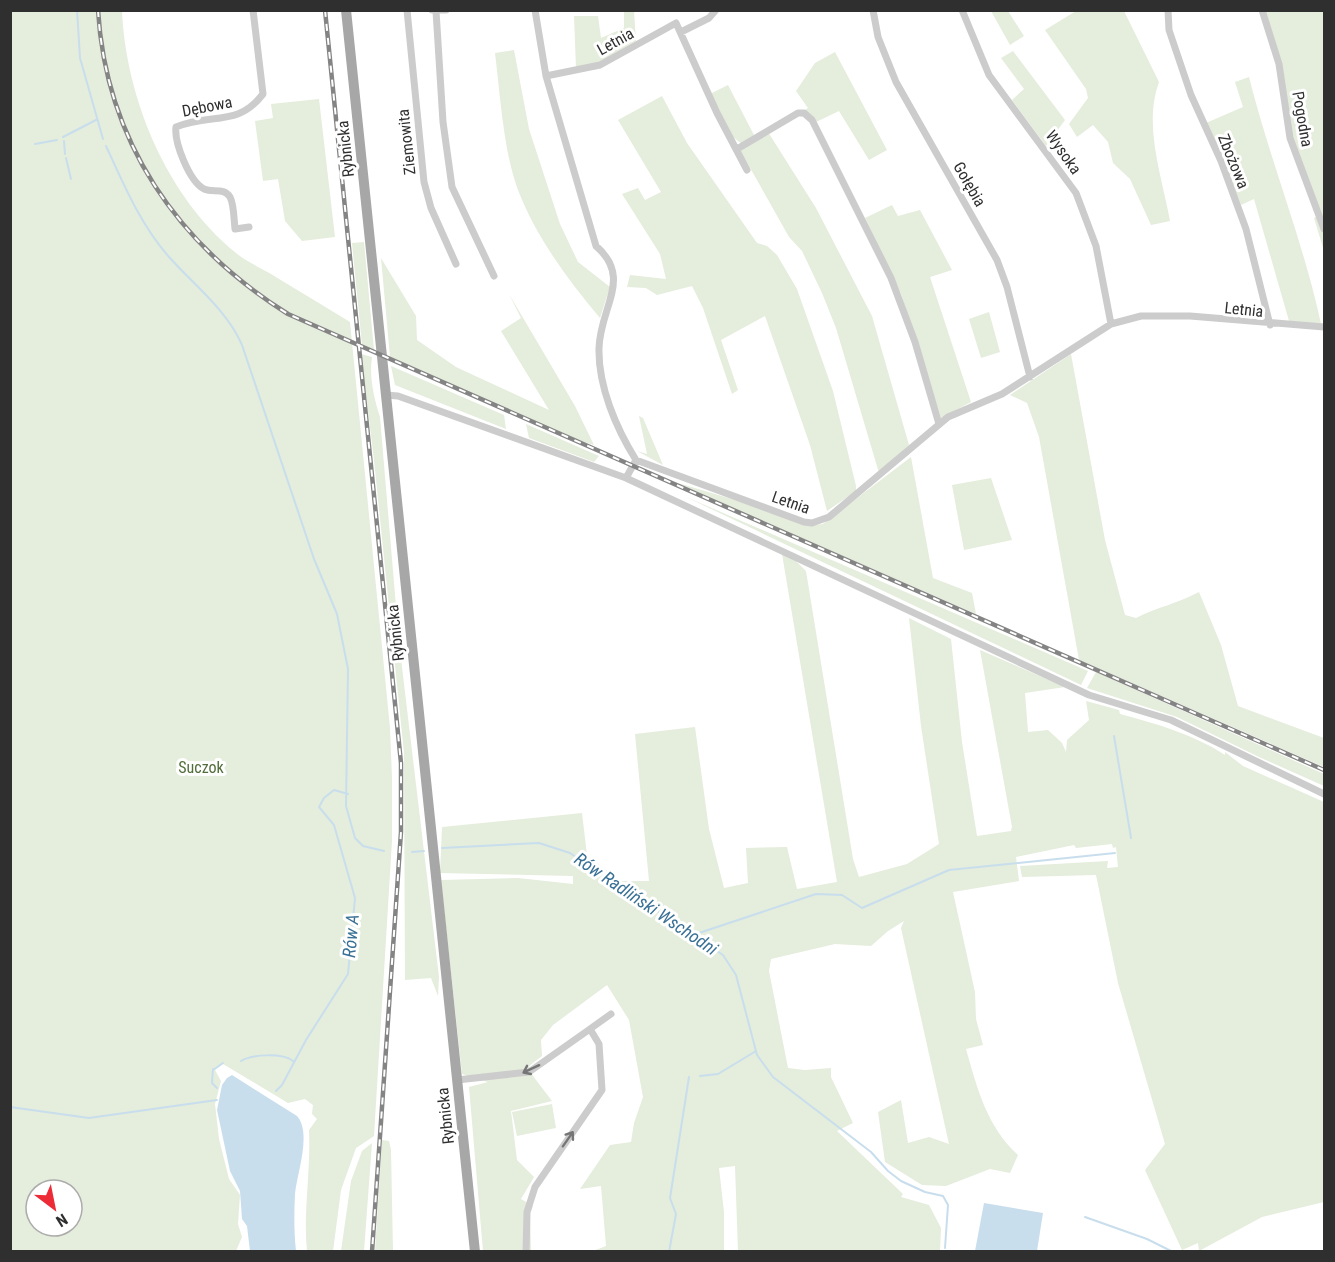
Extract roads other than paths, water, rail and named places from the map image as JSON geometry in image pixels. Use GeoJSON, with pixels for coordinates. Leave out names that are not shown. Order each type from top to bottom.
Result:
{"type":"FeatureCollection","features":[{"type":"Feature","properties":{"kind":"main road","name":"Rybnicka"},"geometry":{"type":"LineString","coordinates":[[346,10],[475,1251]]}},
{"type":"Feature","properties":{"kind":"street","name":"Dębowa"},"geometry":{"type":"LineString","coordinates":[[249,227],[235,229],[230,197],[223,190],[204,189],[198,183],[182,157],[175,136],[176,127],[184,123],[238,115],[251,109],[263,94],[253,10]]}},
{"type":"Feature","properties":{"kind":"street","name":"Ziemowita"},"geometry":{"type":"LineString","coordinates":[[407,10],[424,182],[430,208],[456,264]]}},
{"type":"Feature","properties":{"kind":"street"},"geometry":{"type":"LineString","coordinates":[[446,10],[434,11],[442,123],[452,187],[494,276]]}},
{"type":"Feature","properties":{"kind":"street"},"geometry":{"type":"LineString","coordinates":[[535,10],[546,76],[596,246],[611,263],[616,280],[602,328],[601,367],[604,387],[636,460],[626,478]]}},
{"type":"Feature","properties":{"kind":"street"},"geometry":{"type":"LineString","coordinates":[[716,10],[708,18],[681,32],[707,94],[747,170]]}},
{"type":"Feature","properties":{"kind":"street","name":"Gołębia"},"geometry":{"type":"LineString","coordinates":[[873,10],[878,37],[896,82],[997,260],[1007,287],[1030,377]]}},
{"type":"Feature","properties":{"kind":"street","name":"Wysoka"},"geometry":{"type":"LineString","coordinates":[[962,10],[989,75],[1076,193],[1096,246],[1111,324]]}},
{"type":"Feature","properties":{"kind":"street","name":"Zbożowa"},"geometry":{"type":"LineString","coordinates":[[1168,10],[1169,30],[1191,95],[1221,161],[1246,229],[1270,325]]}},
{"type":"Feature","properties":{"kind":"street","name":"Pogodna"},"geometry":{"type":"LineString","coordinates":[[1262,10],[1279,64],[1290,138],[1324,229]]}},
{"type":"Feature","properties":{"kind":"street","name":"Letnia"},"geometry":{"type":"LineString","coordinates":[[546,76],[600,65],[675,23],[681,32]]}},
{"type":"Feature","properties":{"kind":"street"},"geometry":{"type":"LineString","coordinates":[[736,149],[798,113],[804,113],[812,120],[891,278],[915,342],[939,424]]}},
{"type":"Feature","properties":{"kind":"street","name":"Letnia"},"geometry":{"type":"LineString","coordinates":[[636,460],[812,524],[829,517],[948,417],[1002,394],[1111,324],[1140,316],[1160,316],[1324,327]]}},
{"type":"Feature","properties":{"kind":"street"},"geometry":{"type":"LineString","coordinates":[[386,395],[398,396],[626,478],[1089,695],[1171,720],[1324,794]]}},
{"type":"Feature","properties":{"kind":"street"},"geometry":{"type":"LineString","coordinates":[[457,1080],[530,1072],[611,1014]]}},
{"type":"Feature","properties":{"kind":"street"},"geometry":{"type":"LineString","coordinates":[[526,1251],[527,1212],[535,1187],[602,1090],[599,1044],[590,1029]]}},
{"type":"Feature","properties":{"kind":"water"},"geometry":{"type":"Polygon","coordinates":[[[232,1075],[297,1116],[301,1123],[303,1143],[295,1201],[296,1251],[250,1251],[247,1226],[242,1219],[240,1191],[230,1171],[217,1110],[222,1085],[232,1075]]]}},
{"type":"Feature","properties":{"kind":"water"},"geometry":{"type":"Polygon","coordinates":[[[984,1203],[1043,1213],[1037,1251],[975,1251],[984,1203]]]}},
{"type":"Feature","properties":{"kind":"waterway"},"geometry":{"type":"LineString","coordinates":[[77,10],[80,58],[103,139]]}},
{"type":"Feature","properties":{"kind":"waterway"},"geometry":{"type":"LineString","coordinates":[[63,137],[96,120]]}},
{"type":"Feature","properties":{"kind":"waterway"},"geometry":{"type":"LineString","coordinates":[[35,144],[57,140]]}},
{"type":"Feature","properties":{"kind":"waterway"},"geometry":{"type":"LineString","coordinates":[[64,141],[65,154]]}},
{"type":"Feature","properties":{"kind":"waterway"},"geometry":{"type":"LineString","coordinates":[[106,146],[133,204],[149,231],[169,257],[228,320],[242,345],[314,559],[337,614],[348,669],[346,806],[355,838],[363,846],[384,851]]}},
{"type":"Feature","properties":{"kind":"waterway"},"geometry":{"type":"LineString","coordinates":[[66,158],[71,179]]}},
{"type":"Feature","properties":{"kind":"waterway"},"geometry":{"type":"LineString","coordinates":[[1114,736],[1131,838]]}},
{"type":"Feature","properties":{"kind":"waterway","name":"Rów A"},"geometry":{"type":"LineString","coordinates":[[276,1091],[282,1085],[306,1040],[348,974],[355,898],[334,825],[319,807],[324,798],[334,790],[348,794]]}},
{"type":"Feature","properties":{"kind":"waterway","name":"Rów Radliński Wschodni"},"geometry":{"type":"LineString","coordinates":[[442,848],[539,843],[570,853],[723,955],[736,975],[757,1055],[773,1077],[871,1152],[888,1171],[901,1181],[925,1192],[943,1196],[948,1205],[945,1248]]}},
{"type":"Feature","properties":{"kind":"waterway","name":"Rów Radliński Wschodni"},"geometry":{"type":"LineString","coordinates":[[412,852],[424,851]]}},
{"type":"Feature","properties":{"kind":"waterway"},"geometry":{"type":"LineString","coordinates":[[693,935],[816,894],[842,895],[862,908],[949,870],[1115,853]]}},
{"type":"Feature","properties":{"kind":"waterway","name":"Rów Radliński Wschodni"},"geometry":{"type":"LineString","coordinates":[[700,1076],[718,1074],[756,1051]]}},
{"type":"Feature","properties":{"kind":"waterway"},"geometry":{"type":"LineString","coordinates":[[241,1061],[267,1055],[293,1061]]}},
{"type":"Feature","properties":{"kind":"waterway"},"geometry":{"type":"LineString","coordinates":[[213,1070],[223,1063]]}},
{"type":"Feature","properties":{"kind":"waterway"},"geometry":{"type":"LineString","coordinates":[[213,1069],[212,1083],[217,1088]]}},
{"type":"Feature","properties":{"kind":"waterway","name":"Rów Radliński Wschodni"},"geometry":{"type":"LineString","coordinates":[[669,1252],[676,1214],[670,1198],[689,1077]]}},
{"type":"Feature","properties":{"kind":"waterway"},"geometry":{"type":"LineString","coordinates":[[10,1107],[89,1118],[217,1100]]}},
{"type":"Feature","properties":{"kind":"waterway"},"geometry":{"type":"LineString","coordinates":[[1085,1217],[1147,1239],[1173,1252]]}},
{"type":"Feature","properties":{"kind":"railway"},"geometry":{"type":"LineString","coordinates":[[98,10],[104,58],[116,103],[133,146],[155,186],[182,222],[213,256],[249,287],[288,314],[1324,770]]}},
{"type":"Feature","properties":{"kind":"railway"},"geometry":{"type":"LineString","coordinates":[[325,10],[401,763],[401,832],[372,1252]]}},
{"type":"Feature","properties":{"kind":"park label","name":"Suczok"},"geometry":{"type":"Point","coordinates":[201,767]}}]}
